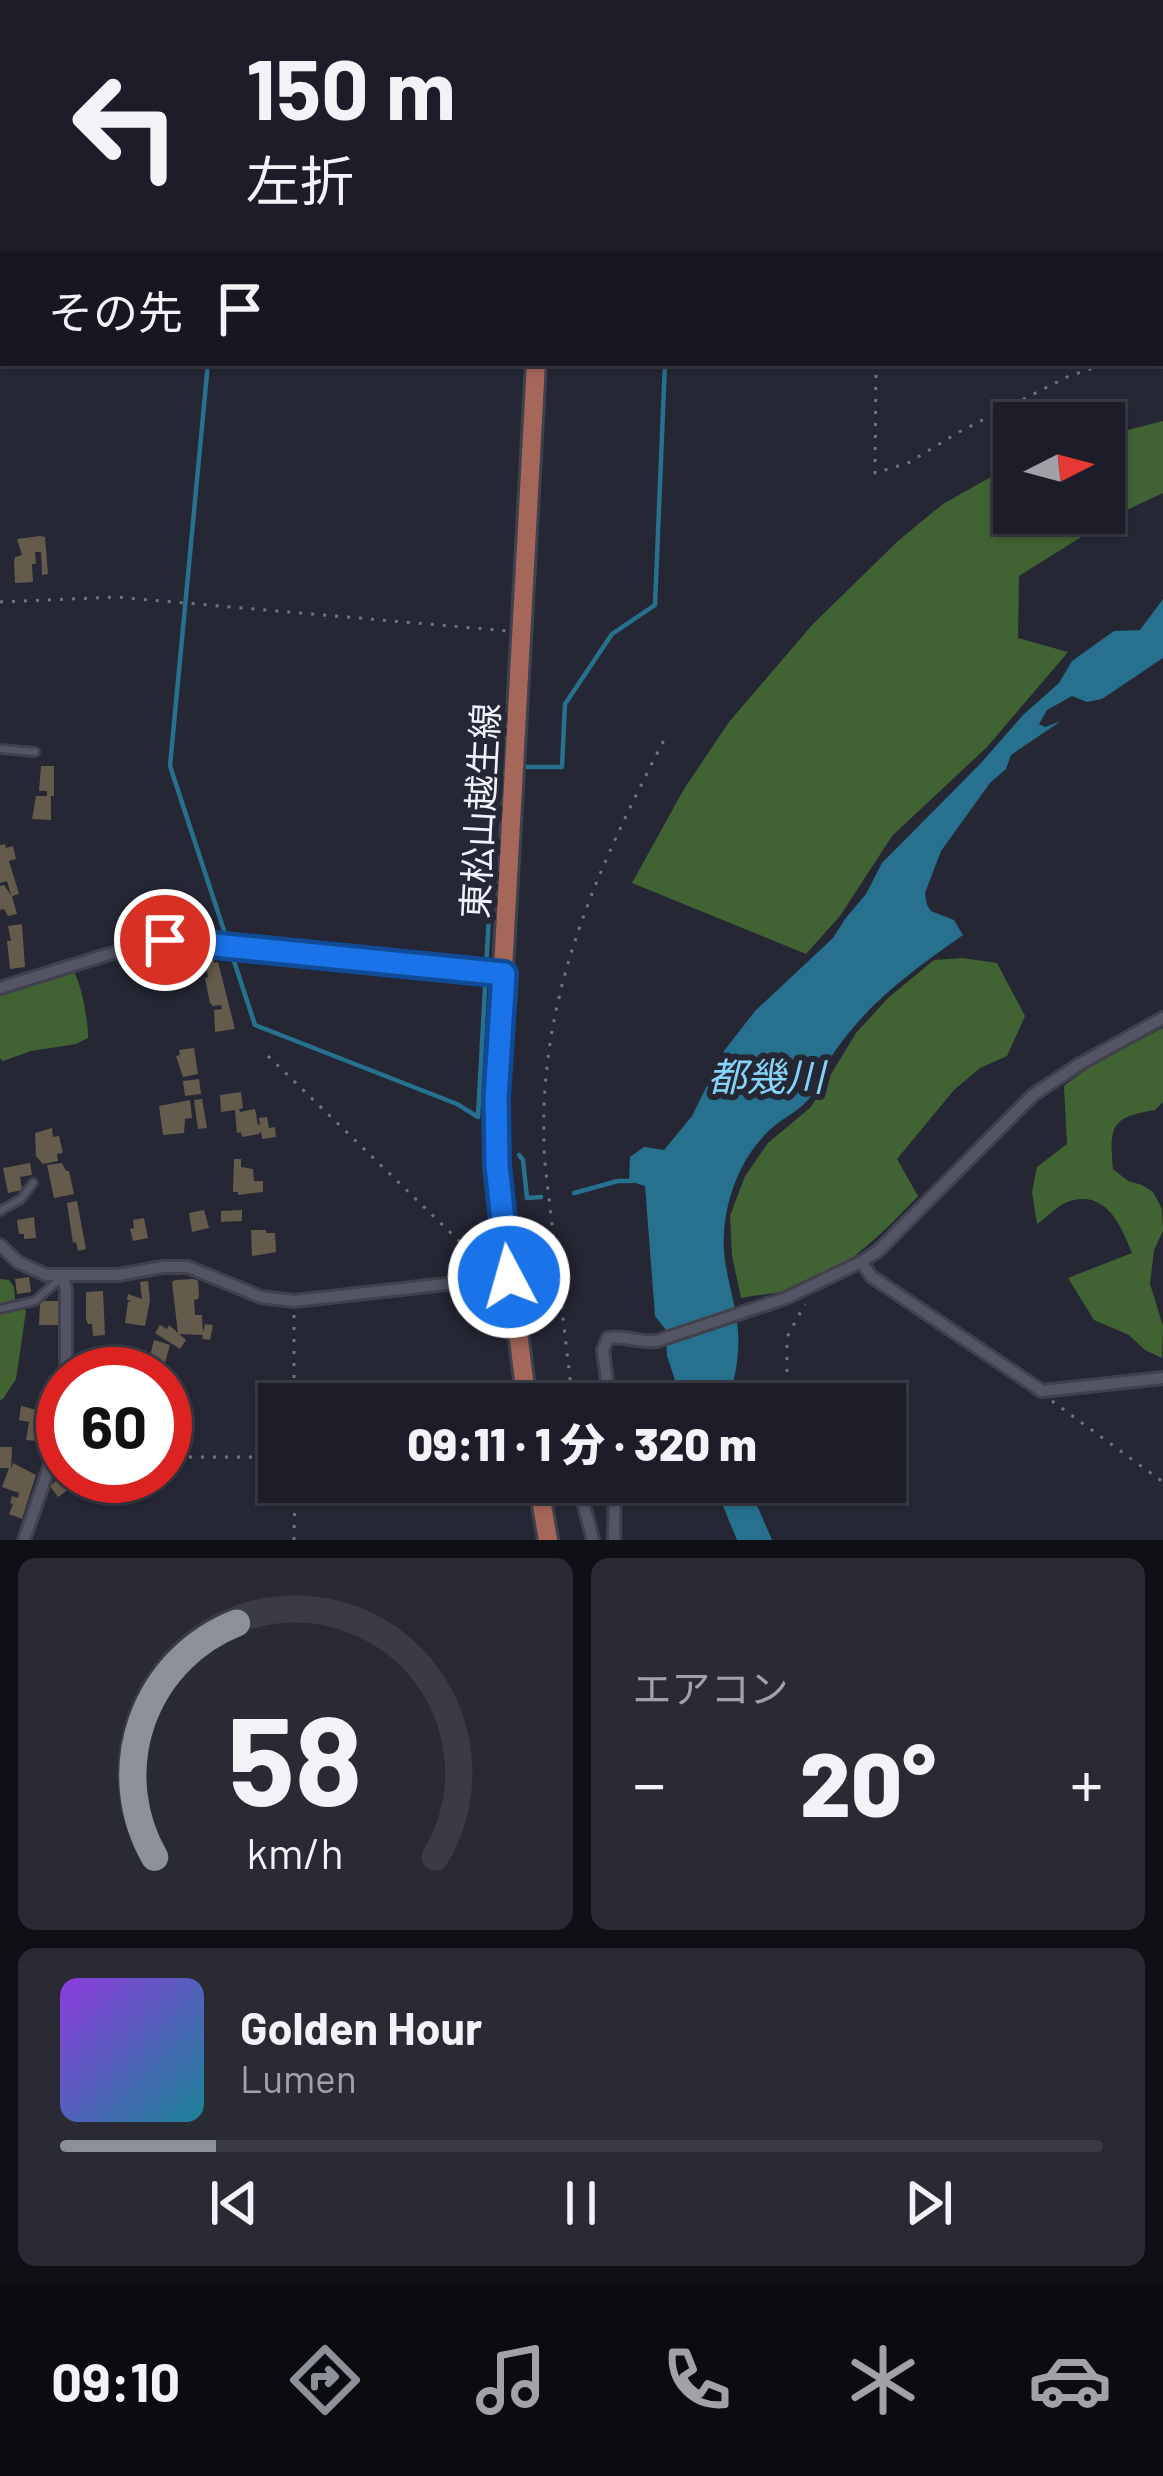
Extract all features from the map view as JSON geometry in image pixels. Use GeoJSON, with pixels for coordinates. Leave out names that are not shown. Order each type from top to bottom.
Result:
{"type":"FeatureCollection","features":[{"type":"Feature","properties":{"kind":"main road","name":"東松山越生線"},"geometry":{"type":"LineString","coordinates":[[523,1383],[501,1278],[496,1098],[536,366]]}},
{"type":"Feature","properties":{"kind":"main road"},"geometry":{"type":"LineString","coordinates":[[542,1503],[548,1540]]}},
{"type":"Feature","properties":{"kind":"street"},"geometry":{"type":"LineString","coordinates":[[0,988],[165,940],[504,974]]}},
{"type":"Feature","properties":{"kind":"street"},"geometry":{"type":"LineString","coordinates":[[607,1383],[603,1350],[608,1338],[657,1341],[786,1298],[878,1251],[1033,1095],[1163,1018]]}},
{"type":"Feature","properties":{"kind":"street"},"geometry":{"type":"LineString","coordinates":[[0,1245],[18,1262],[46,1275],[118,1275],[188,1267],[261,1297],[294,1301],[501,1278]]}},
{"type":"Feature","properties":{"kind":"street"},"geometry":{"type":"LineString","coordinates":[[861,1262],[872,1277],[1042,1391],[1163,1378]]}},
{"type":"Feature","properties":{"kind":"street"},"geometry":{"type":"LineString","coordinates":[[63,1276],[66,1347]]}},
{"type":"Feature","properties":{"kind":"street"},"geometry":{"type":"LineString","coordinates":[[24,1540],[37,1503]]}},
{"type":"Feature","properties":{"kind":"street"},"geometry":{"type":"LineString","coordinates":[[583,1503],[593,1540]]}},
{"type":"Feature","properties":{"kind":"street"},"geometry":{"type":"LineString","coordinates":[[614,1540],[615,1503]]}},
{"type":"Feature","properties":{"kind":"lane"},"geometry":{"type":"LineString","coordinates":[[0,748],[35,752]]}},
{"type":"Feature","properties":{"kind":"lane"},"geometry":{"type":"LineString","coordinates":[[0,1211],[21,1199],[33,1183]]}},
{"type":"Feature","properties":{"kind":"lane"},"geometry":{"type":"LineString","coordinates":[[0,1310],[35,1301],[63,1276]]}},
{"type":"Feature","properties":{"kind":"path"},"geometry":{"type":"LineString","coordinates":[[876,366],[875,473],[908,463],[1069,376],[1105,366]]}},
{"type":"Feature","properties":{"kind":"path"},"geometry":{"type":"LineString","coordinates":[[0,602],[116,597],[522,632]]}},
{"type":"Feature","properties":{"kind":"path"},"geometry":{"type":"LineString","coordinates":[[571,1383],[544,1145],[548,1047],[564,973],[589,897],[665,739]]}},
{"type":"Feature","properties":{"kind":"path"},"geometry":{"type":"LineString","coordinates":[[268,1056],[501,1278]]}},
{"type":"Feature","properties":{"kind":"path"},"geometry":{"type":"LineString","coordinates":[[788,1372],[788,1337],[814,1286]]}},
{"type":"Feature","properties":{"kind":"path"},"geometry":{"type":"LineString","coordinates":[[294,1301],[294,1383]]}},
{"type":"Feature","properties":{"kind":"path"},"geometry":{"type":"LineString","coordinates":[[1042,1391],[1163,1482]]}},
{"type":"Feature","properties":{"kind":"path"},"geometry":{"type":"LineString","coordinates":[[192,1457],[258,1457]]}},
{"type":"Feature","properties":{"kind":"path"},"geometry":{"type":"LineString","coordinates":[[294,1540],[295,1503]]}},
{"type":"Feature","properties":{"kind":"green space"},"geometry":{"type":"Polygon","coordinates":[[[1163,421],[1163,493],[1125,511],[1125,431],[1163,421]]]}},
{"type":"Feature","properties":{"kind":"green space"},"geometry":{"type":"Polygon","coordinates":[[[993,476],[993,534],[1086,534],[1019,576],[1018,638],[1068,652],[987,747],[892,836],[840,916],[806,954],[632,883],[684,789],[729,722],[812,625],[943,504],[993,476]]]}},
{"type":"Feature","properties":{"kind":"green space"},"geometry":{"type":"Polygon","coordinates":[[[934,960],[997,963],[1025,1016],[1007,1056],[980,1068],[954,1090],[897,1159],[918,1196],[875,1239],[826,1274],[789,1290],[741,1298],[730,1216],[745,1176],[768,1143],[811,1107],[856,1033],[888,998],[934,960]]]}},
{"type":"Feature","properties":{"kind":"green space"},"geometry":{"type":"Polygon","coordinates":[[[74,972],[88,1038],[3,1061],[0,992],[74,972]]]}},
{"type":"Feature","properties":{"kind":"green space"},"geometry":{"type":"Polygon","coordinates":[[[1163,1028],[1163,1102],[1155,1110],[1121,1120],[1112,1143],[1113,1169],[1153,1192],[1162,1209],[1163,1231],[1154,1250],[1150,1284],[1163,1326],[1162,1358],[1129,1335],[1094,1320],[1068,1278],[1132,1253],[1111,1213],[1083,1199],[1066,1203],[1037,1224],[1032,1192],[1037,1167],[1067,1144],[1064,1086],[1093,1064],[1163,1028]]]}},
{"type":"Feature","properties":{"kind":"green space"},"geometry":{"type":"Polygon","coordinates":[[[0,1279],[9,1280],[15,1299],[26,1311],[16,1379],[0,1400],[0,1279]]]}},
{"type":"Feature","properties":{"kind":"water","name":"都幾川"},"geometry":{"type":"Polygon","coordinates":[[[1163,599],[1163,658],[1102,699],[1087,702],[1072,696],[1047,710],[1039,724],[1045,727],[1061,721],[1011,755],[1006,769],[990,783],[941,851],[925,893],[927,905],[954,920],[963,935],[863,1017],[832,1056],[809,1098],[762,1137],[745,1161],[733,1188],[724,1232],[737,1320],[733,1383],[676,1383],[667,1356],[666,1330],[655,1316],[645,1186],[629,1181],[630,1157],[644,1147],[664,1150],[692,1116],[724,1051],[755,1011],[833,938],[882,863],[1059,683],[1072,661],[1114,631],[1140,630],[1163,599]]]}},
{"type":"Feature","properties":{"kind":"water"},"geometry":{"type":"Polygon","coordinates":[[[722,1503],[756,1503],[772,1540],[737,1540],[722,1503]]]}},
{"type":"Feature","properties":{"kind":"building"},"geometry":{"type":"Polygon","coordinates":[[[45,537],[48,574],[42,575],[41,552],[35,552],[33,582],[15,583],[15,557],[22,555],[17,539],[45,537]]]}},
{"type":"Feature","properties":{"kind":"building"},"geometry":{"type":"Polygon","coordinates":[[[41,766],[54,766],[54,796],[39,791],[41,766]]]}},
{"type":"Feature","properties":{"kind":"building"},"geometry":{"type":"Polygon","coordinates":[[[36,796],[51,796],[51,820],[32,819],[36,796]]]}},
{"type":"Feature","properties":{"kind":"building"},"geometry":{"type":"Polygon","coordinates":[[[0,845],[6,848],[13,846],[16,859],[9,861],[19,894],[12,896],[17,914],[8,916],[0,910],[0,886],[11,895],[7,881],[0,883],[0,845]]]}},
{"type":"Feature","properties":{"kind":"building"},"geometry":{"type":"Polygon","coordinates":[[[22,924],[25,967],[10,969],[8,926],[22,924]]]}},
{"type":"Feature","properties":{"kind":"building"},"geometry":{"type":"Polygon","coordinates":[[[197,957],[218,962],[235,1029],[215,1032],[214,1010],[222,1009],[210,1003],[207,971],[195,970],[197,957]]]}},
{"type":"Feature","properties":{"kind":"building"},"geometry":{"type":"Polygon","coordinates":[[[194,1048],[198,1074],[183,1077],[176,1056],[179,1050],[194,1048]]]}},
{"type":"Feature","properties":{"kind":"building"},"geometry":{"type":"Polygon","coordinates":[[[199,1079],[201,1094],[185,1096],[183,1081],[199,1079]]]}},
{"type":"Feature","properties":{"kind":"building"},"geometry":{"type":"Polygon","coordinates":[[[241,1092],[240,1112],[255,1109],[258,1125],[259,1118],[267,1117],[276,1137],[262,1139],[261,1131],[242,1137],[237,1133],[235,1110],[221,1112],[220,1095],[241,1092]]]}},
{"type":"Feature","properties":{"kind":"building"},"geometry":{"type":"Polygon","coordinates":[[[202,1099],[207,1128],[198,1129],[194,1100],[202,1099]]]}},
{"type":"Feature","properties":{"kind":"building"},"geometry":{"type":"Polygon","coordinates":[[[190,1100],[192,1118],[185,1119],[184,1133],[163,1135],[159,1106],[190,1100]]]}},
{"type":"Feature","properties":{"kind":"building"},"geometry":{"type":"Polygon","coordinates":[[[52,1128],[63,1153],[57,1154],[58,1161],[43,1164],[36,1156],[35,1133],[52,1128]]]}},
{"type":"Feature","properties":{"kind":"building"},"geometry":{"type":"Polygon","coordinates":[[[234,1159],[241,1159],[241,1167],[253,1169],[254,1181],[263,1181],[263,1192],[233,1192],[234,1159]]]}},
{"type":"Feature","properties":{"kind":"building"},"geometry":{"type":"Polygon","coordinates":[[[30,1163],[32,1175],[20,1177],[22,1190],[8,1193],[3,1168],[30,1163]]]}},
{"type":"Feature","properties":{"kind":"building"},"geometry":{"type":"Polygon","coordinates":[[[62,1163],[69,1171],[74,1194],[54,1198],[47,1165],[62,1163]]]}},
{"type":"Feature","properties":{"kind":"building"},"geometry":{"type":"Polygon","coordinates":[[[77,1201],[86,1249],[78,1251],[67,1203],[77,1201]]]}},
{"type":"Feature","properties":{"kind":"building"},"geometry":{"type":"Polygon","coordinates":[[[204,1210],[209,1228],[192,1232],[189,1213],[204,1210]]]}},
{"type":"Feature","properties":{"kind":"building"},"geometry":{"type":"Polygon","coordinates":[[[242,1210],[242,1221],[221,1222],[221,1211],[242,1210]]]}},
{"type":"Feature","properties":{"kind":"building"},"geometry":{"type":"Polygon","coordinates":[[[34,1217],[36,1238],[24,1239],[17,1220],[34,1217]]]}},
{"type":"Feature","properties":{"kind":"building"},"geometry":{"type":"Polygon","coordinates":[[[144,1218],[148,1238],[133,1241],[133,1220],[144,1218]]]}},
{"type":"Feature","properties":{"kind":"building"},"geometry":{"type":"Polygon","coordinates":[[[251,1230],[275,1233],[276,1252],[252,1256],[251,1230]]]}},
{"type":"Feature","properties":{"kind":"building"},"geometry":{"type":"Polygon","coordinates":[[[29,1277],[31,1292],[17,1294],[15,1279],[29,1277]]]}},
{"type":"Feature","properties":{"kind":"building"},"geometry":{"type":"Polygon","coordinates":[[[194,1279],[199,1295],[194,1300],[195,1315],[202,1315],[203,1333],[205,1324],[213,1325],[210,1340],[202,1339],[203,1335],[178,1334],[172,1282],[194,1279]]]}},
{"type":"Feature","properties":{"kind":"building"},"geometry":{"type":"Polygon","coordinates":[[[148,1281],[145,1326],[125,1323],[132,1301],[127,1300],[128,1294],[142,1299],[140,1282],[148,1281]]]}},
{"type":"Feature","properties":{"kind":"building"},"geometry":{"type":"Polygon","coordinates":[[[103,1291],[105,1335],[93,1336],[92,1324],[86,1319],[86,1292],[103,1291]]]}},
{"type":"Feature","properties":{"kind":"building"},"geometry":{"type":"Polygon","coordinates":[[[43,1301],[59,1301],[58,1325],[39,1325],[43,1301]]]}},
{"type":"Feature","properties":{"kind":"building"},"geometry":{"type":"Polygon","coordinates":[[[160,1325],[167,1329],[169,1325],[186,1340],[177,1347],[155,1333],[160,1325]]]}},
{"type":"Feature","properties":{"kind":"building"},"geometry":{"type":"Polygon","coordinates":[[[21,1406],[36,1410],[36,1441],[26,1440],[29,1422],[19,1420],[21,1406]]]}},
{"type":"Feature","properties":{"kind":"building"},"geometry":{"type":"Polygon","coordinates":[[[0,1447],[12,1447],[11,1470],[13,1463],[36,1475],[22,1519],[9,1514],[12,1496],[18,1498],[19,1493],[2,1487],[9,1468],[0,1468],[0,1447]]]}},
{"type":"Feature","properties":{"kind":"waterway"},"geometry":{"type":"LineString","coordinates":[[208,366],[170,766],[255,1025],[457,1104],[478,1117]]}},
{"type":"Feature","properties":{"kind":"waterway"},"geometry":{"type":"LineString","coordinates":[[517,767],[562,767],[565,704],[612,634],[655,605],[665,366]]}},
{"type":"Feature","properties":{"kind":"waterway"},"geometry":{"type":"LineString","coordinates":[[478,1117],[497,767],[506,767]]}},
{"type":"Feature","properties":{"kind":"waterway"},"geometry":{"type":"LineString","coordinates":[[519,1155],[527,1198],[541,1197]]}},
{"type":"Feature","properties":{"kind":"waterway"},"geometry":{"type":"LineString","coordinates":[[574,1193],[632,1181]]}},
{"type":"Feature","properties":{"kind":"route"},"geometry":{"type":"LineString","coordinates":[[165,940],[504,974],[497,1165],[509,1277]]}}]}
